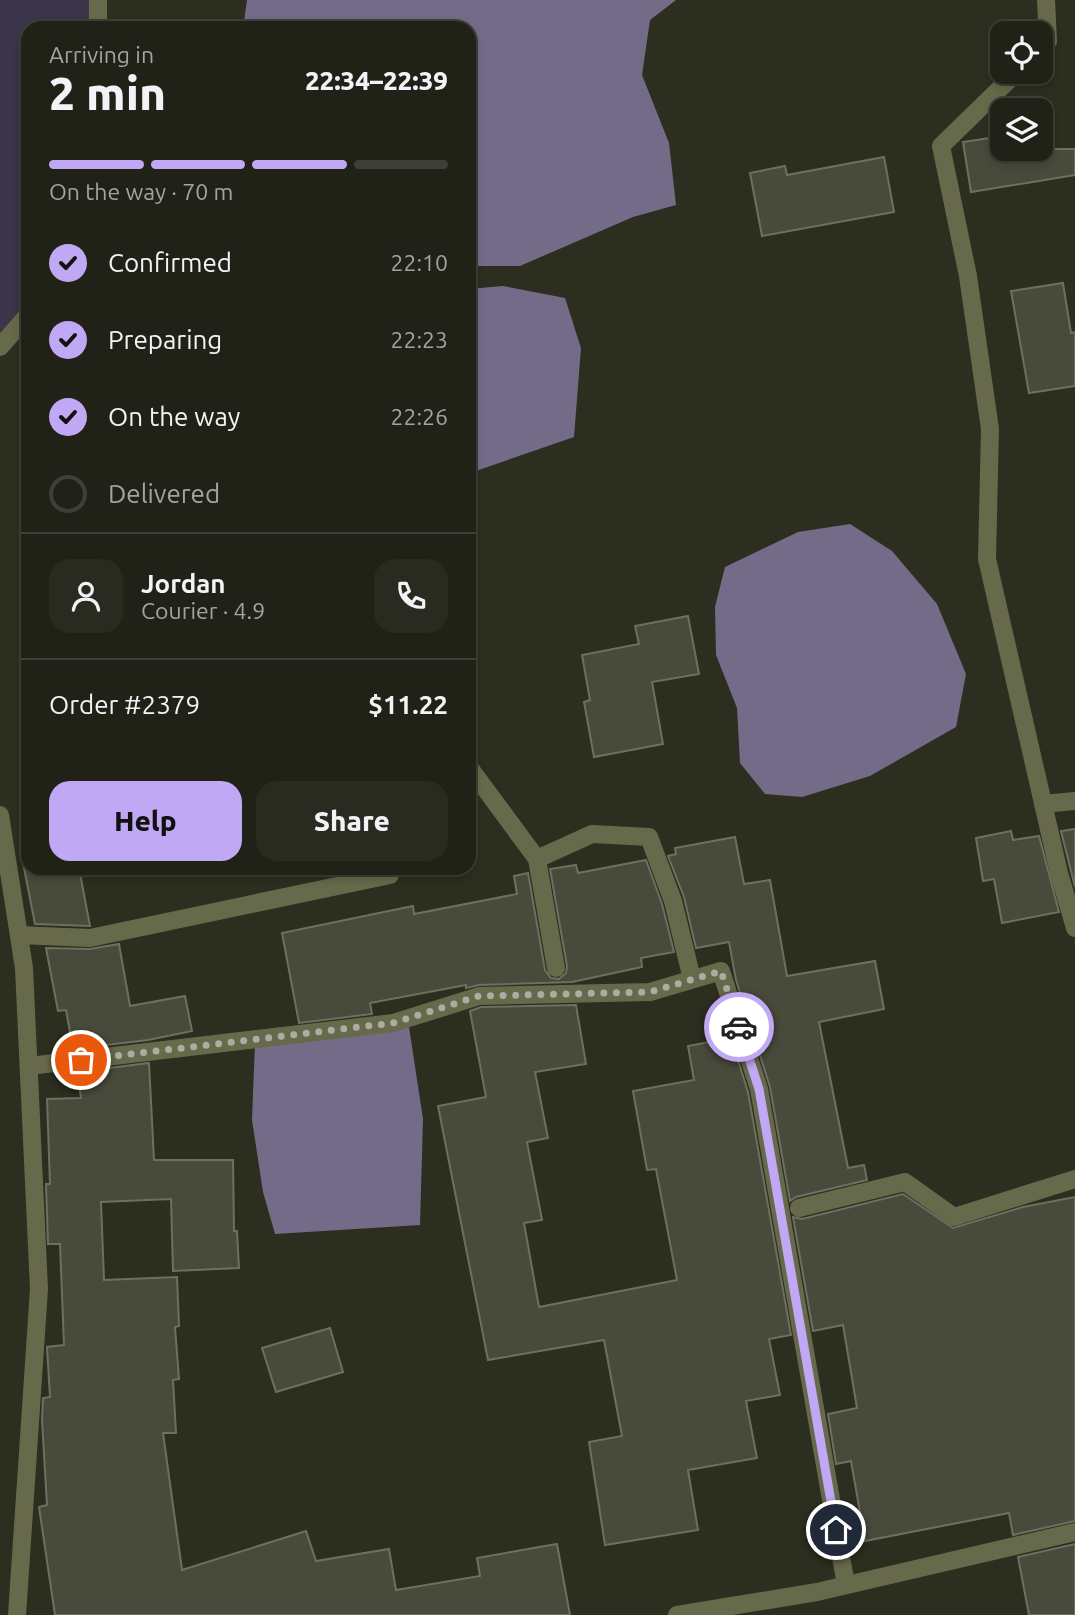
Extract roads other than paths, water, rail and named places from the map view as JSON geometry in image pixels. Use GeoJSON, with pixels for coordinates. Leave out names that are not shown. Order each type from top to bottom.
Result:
{"type":"FeatureCollection","features":[{"type":"Feature","properties":{"kind":"street"},"geometry":{"type":"LineString","coordinates":[[98,0],[98,21]]}},
{"type":"Feature","properties":{"kind":"street"},"geometry":{"type":"LineString","coordinates":[[1046,0],[1047,21]]}},
{"type":"Feature","properties":{"kind":"street"},"geometry":{"type":"LineString","coordinates":[[1005,84],[941,146],[968,276],[990,429],[987,559],[1059,873],[1075,928]]}},
{"type":"Feature","properties":{"kind":"street"},"geometry":{"type":"LineString","coordinates":[[0,348],[21,323]]}},
{"type":"Feature","properties":{"kind":"street"},"geometry":{"type":"LineString","coordinates":[[476,776],[537,859],[556,968]]}},
{"type":"Feature","properties":{"kind":"street"},"geometry":{"type":"LineString","coordinates":[[1043,804],[1075,801]]}},
{"type":"Feature","properties":{"kind":"street"},"geometry":{"type":"LineString","coordinates":[[0,815],[24,968],[39,1289],[17,1615]]}},
{"type":"Feature","properties":{"kind":"street"},"geometry":{"type":"LineString","coordinates":[[537,859],[592,834],[649,837],[673,901],[692,979]]}},
{"type":"Feature","properties":{"kind":"street"},"geometry":{"type":"LineString","coordinates":[[19,935],[90,938],[390,875]]}},
{"type":"Feature","properties":{"kind":"street"},"geometry":{"type":"LineString","coordinates":[[29,1066],[393,1023],[479,996],[650,992],[721,971],[759,1089],[846,1585]]}},
{"type":"Feature","properties":{"kind":"street"},"geometry":{"type":"LineString","coordinates":[[799,1208],[905,1182],[954,1217],[1075,1178]]}},
{"type":"Feature","properties":{"kind":"street"},"geometry":{"type":"LineString","coordinates":[[678,1615],[846,1585],[1075,1531]]}}]}
